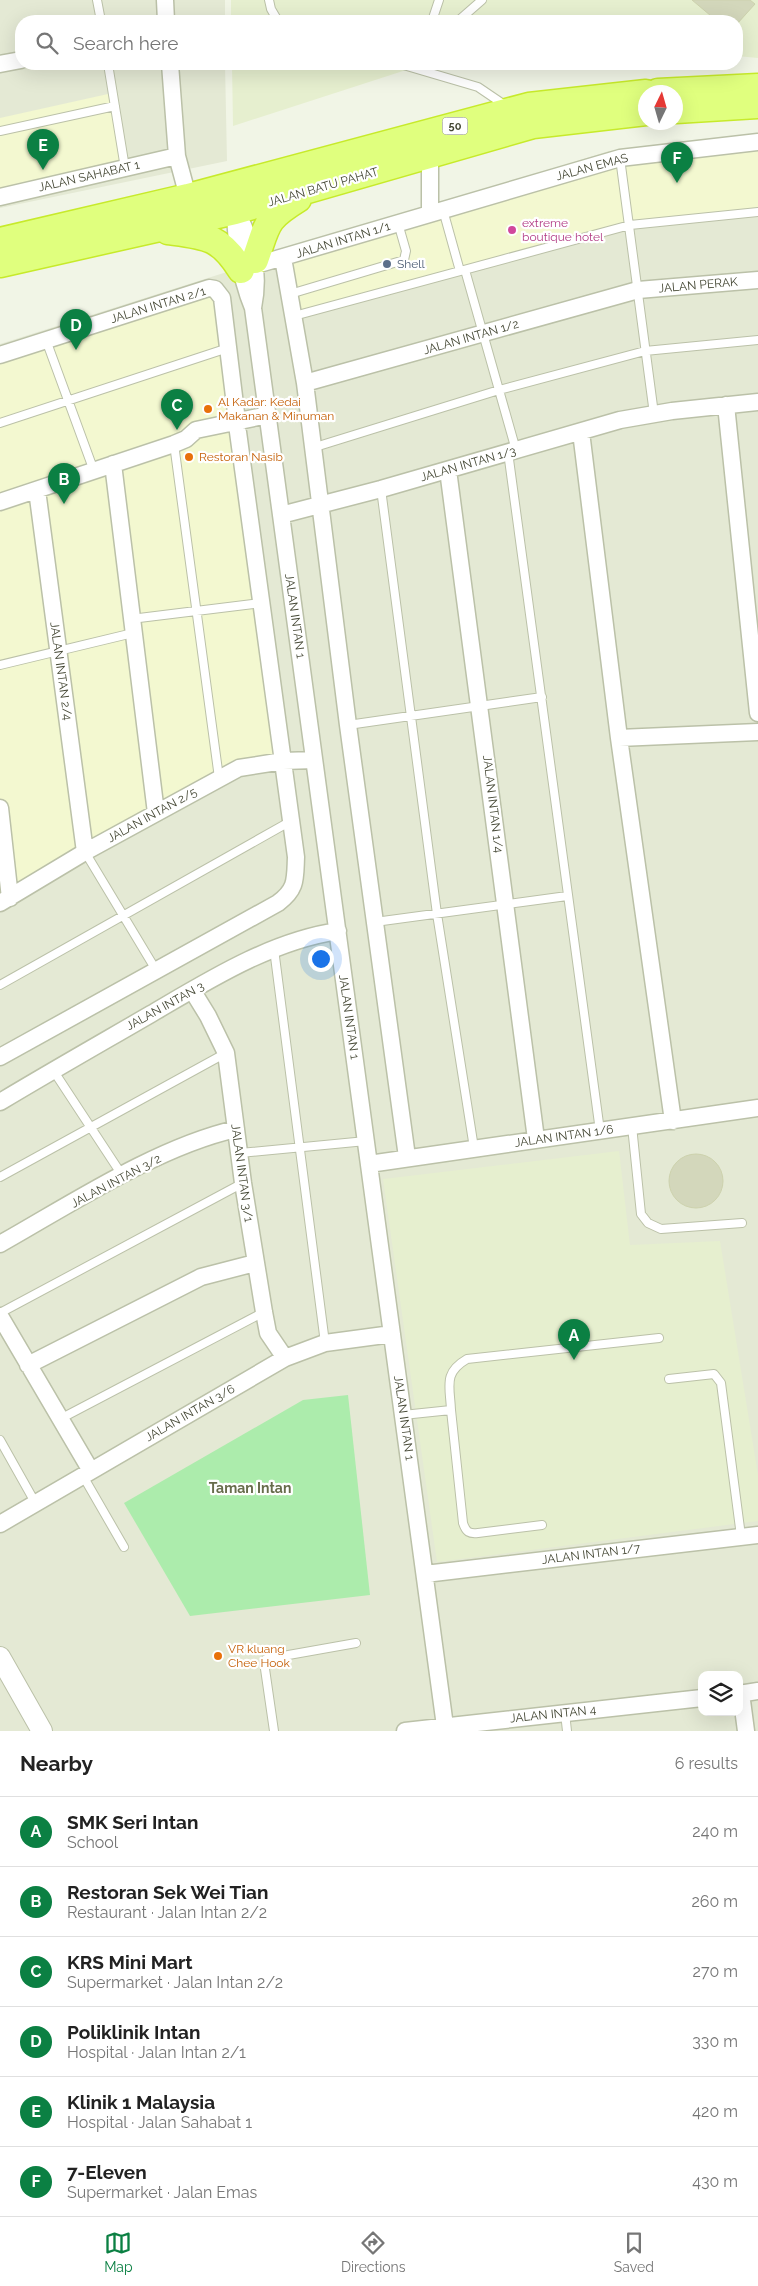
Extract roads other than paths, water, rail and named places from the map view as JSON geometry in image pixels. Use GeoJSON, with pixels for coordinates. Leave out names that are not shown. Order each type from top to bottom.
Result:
{"type":"FeatureCollection","features":[{"type":"Feature","properties":{"kind":"highway"},"geometry":{"type":"LineString","coordinates":[[683,91],[758,87]]}},
{"type":"Feature","properties":{"kind":"highway","name":"JALAN BATU PAHAT"},"geometry":{"type":"LineString","coordinates":[[0,240],[185,198],[529,106],[638,94]]}},
{"type":"Feature","properties":{"kind":"highway"},"geometry":{"type":"LineString","coordinates":[[683,110],[758,105]]}},
{"type":"Feature","properties":{"kind":"highway","name":"JALAN BATU PAHAT"},"geometry":{"type":"LineString","coordinates":[[0,264],[235,211],[314,190],[533,125],[638,113]]}},
{"type":"Feature","properties":{"kind":"highway"},"geometry":{"type":"LineString","coordinates":[[185,198],[235,211],[248,190],[267,176]]}},
{"type":"Feature","properties":{"kind":"highway"},"geometry":{"type":"LineString","coordinates":[[155,229],[201,236],[221,244],[251,265],[267,224],[276,213],[314,190]]}},
{"type":"Feature","properties":{"kind":"street"},"geometry":{"type":"LineString","coordinates":[[165,0],[166,15]]}},
{"type":"Feature","properties":{"kind":"street"},"geometry":{"type":"LineString","coordinates":[[0,64],[15,61]]}},
{"type":"Feature","properties":{"kind":"street"},"geometry":{"type":"LineString","coordinates":[[170,70],[177,156],[185,198]]}},
{"type":"Feature","properties":{"kind":"street","name":"JALAN EMAS"},"geometry":{"type":"LineString","coordinates":[[437,212],[620,158],[758,142]]}},
{"type":"Feature","properties":{"kind":"street","name":"JALAN SAHABAT 1"},"geometry":{"type":"LineString","coordinates":[[0,196],[177,156]]}},
{"type":"Feature","properties":{"kind":"street"},"geometry":{"type":"LineString","coordinates":[[430,156],[437,212]]}},
{"type":"Feature","properties":{"kind":"street","name":"JALAN INTAN 1"},"geometry":{"type":"LineString","coordinates":[[235,211],[236,236],[251,265],[245,290],[253,308],[269,421],[446,1726]]}},
{"type":"Feature","properties":{"kind":"street","name":"JALAN INTAN 1/1"},"geometry":{"type":"LineString","coordinates":[[251,265],[284,258],[437,212]]}},
{"type":"Feature","properties":{"kind":"street"},"geometry":{"type":"LineString","coordinates":[[284,258],[305,383],[319,506],[407,1158]]}},
{"type":"Feature","properties":{"kind":"street","name":"JALAN PERAK"},"geometry":{"type":"LineString","coordinates":[[638,290],[758,280]]}},
{"type":"Feature","properties":{"kind":"street","name":"JALAN INTAN 2/1"},"geometry":{"type":"LineString","coordinates":[[0,355],[209,288],[216,289],[222,298],[238,427]]}},
{"type":"Feature","properties":{"kind":"street","name":"JALAN INTAN 1/2"},"geometry":{"type":"LineString","coordinates":[[305,383],[638,290]]}},
{"type":"Feature","properties":{"kind":"street","name":"JALAN INTAN 1/3"},"geometry":{"type":"LineString","coordinates":[[281,515],[381,489],[620,420],[654,414],[758,402]]}},
{"type":"Feature","properties":{"kind":"street"},"geometry":{"type":"LineString","coordinates":[[726,405],[758,713]]}},
{"type":"Feature","properties":{"kind":"street"},"geometry":{"type":"LineString","coordinates":[[0,502],[180,442],[200,440],[238,427],[269,421]]}},
{"type":"Feature","properties":{"kind":"street"},"geometry":{"type":"LineString","coordinates":[[0,1057],[278,903],[289,895],[295,882],[296,857],[238,427]]}},
{"type":"Feature","properties":{"kind":"street"},"geometry":{"type":"LineString","coordinates":[[582,432],[619,738],[673,1121]]}},
{"type":"Feature","properties":{"kind":"street"},"geometry":{"type":"LineString","coordinates":[[113,464],[156,813]]}},
{"type":"Feature","properties":{"kind":"street","name":"JALAN INTAN 1/4"},"geometry":{"type":"LineString","coordinates":[[448,470],[536,1139]]}},
{"type":"Feature","properties":{"kind":"street","name":"JALAN INTAN 2/4"},"geometry":{"type":"LineString","coordinates":[[37,490],[85,852]]}},
{"type":"Feature","properties":{"kind":"street"},"geometry":{"type":"LineString","coordinates":[[619,738],[758,732]]}},
{"type":"Feature","properties":{"kind":"street","name":"JALAN INTAN 2/5"},"geometry":{"type":"LineString","coordinates":[[5,900],[85,852],[239,768],[283,761],[314,760]]}},
{"type":"Feature","properties":{"kind":"street"},"geometry":{"type":"LineString","coordinates":[[0,808],[5,900]]}},
{"type":"Feature","properties":{"kind":"street","name":"JALAN INTAN 3"},"geometry":{"type":"LineString","coordinates":[[0,1102],[192,990],[274,948],[310,935],[338,931]]}},
{"type":"Feature","properties":{"kind":"street","name":"JALAN INTAN 3/1"},"geometry":{"type":"LineString","coordinates":[[192,990],[208,1016],[226,1053],[243,1183],[264,1312],[268,1332],[285,1358]]}},
{"type":"Feature","properties":{"kind":"street","name":"JALAN INTAN 1/6"},"geometry":{"type":"LineString","coordinates":[[369,1164],[758,1108]]}},
{"type":"Feature","properties":{"kind":"street","name":"JALAN INTAN 3/2"},"geometry":{"type":"LineString","coordinates":[[0,1244],[178,1148],[212,1135],[236,1130]]}},
{"type":"Feature","properties":{"kind":"street"},"geometry":{"type":"LineString","coordinates":[[28,1365],[201,1277],[255,1263]]}},
{"type":"Feature","properties":{"kind":"street"},"geometry":{"type":"LineString","coordinates":[[0,1314],[60,1419],[87,1474]]}},
{"type":"Feature","properties":{"kind":"street","name":"JALAN INTAN 3/6"},"geometry":{"type":"LineString","coordinates":[[0,1524],[285,1358],[324,1343],[392,1334]]}},
{"type":"Feature","properties":{"kind":"street","name":"JALAN INTAN 1/7"},"geometry":{"type":"LineString","coordinates":[[425,1574],[758,1534]]}},
{"type":"Feature","properties":{"kind":"street"},"geometry":{"type":"LineString","coordinates":[[0,1657],[42,1731]]}},
{"type":"Feature","properties":{"kind":"street"},"geometry":{"type":"LineString","coordinates":[[743,1693],[758,1691]]}},
{"type":"Feature","properties":{"kind":"street","name":"JALAN INTAN 4"},"geometry":{"type":"LineString","coordinates":[[405,1731],[698,1698]]}},
{"type":"Feature","properties":{"kind":"street"},"geometry":{"type":"LineString","coordinates":[[743,1712],[746,1731]]}},
{"type":"Feature","properties":{"kind":"lane"},"geometry":{"type":"LineString","coordinates":[[97,0],[100,15]]}},
{"type":"Feature","properties":{"kind":"lane"},"geometry":{"type":"LineString","coordinates":[[269,0],[274,15]]}},
{"type":"Feature","properties":{"kind":"lane"},"geometry":{"type":"LineString","coordinates":[[434,15],[439,0]]}},
{"type":"Feature","properties":{"kind":"lane"},"geometry":{"type":"LineString","coordinates":[[465,15],[482,0]]}},
{"type":"Feature","properties":{"kind":"lane"},"geometry":{"type":"LineString","coordinates":[[109,70],[125,168]]}},
{"type":"Feature","properties":{"kind":"lane"},"geometry":{"type":"LineString","coordinates":[[430,70],[490,93],[512,111]]}},
{"type":"Feature","properties":{"kind":"lane"},"geometry":{"type":"LineString","coordinates":[[0,131],[115,106]]}},
{"type":"Feature","properties":{"kind":"lane"},"geometry":{"type":"LineString","coordinates":[[620,158],[654,414]]}},
{"type":"Feature","properties":{"kind":"lane"},"geometry":{"type":"LineString","coordinates":[[437,212],[463,270],[499,390],[512,451],[566,896],[600,1131]]}},
{"type":"Feature","properties":{"kind":"lane"},"geometry":{"type":"LineString","coordinates":[[294,316],[630,225],[758,212]]}},
{"type":"Feature","properties":{"kind":"lane"},"geometry":{"type":"LineString","coordinates":[[290,294],[404,260],[406,251],[398,223]]}},
{"type":"Feature","properties":{"kind":"lane"},"geometry":{"type":"LineString","coordinates":[[46,340],[94,471]]}},
{"type":"Feature","properties":{"kind":"lane"},"geometry":{"type":"LineString","coordinates":[[312,448],[499,390],[645,351],[758,340]]}},
{"type":"Feature","properties":{"kind":"lane"},"geometry":{"type":"LineString","coordinates":[[0,423],[228,348]]}},
{"type":"Feature","properties":{"kind":"lane"},"geometry":{"type":"LineString","coordinates":[[180,442],[196,611],[219,778]]}},
{"type":"Feature","properties":{"kind":"lane"},"geometry":{"type":"LineString","coordinates":[[381,489],[437,914],[474,1148]]}},
{"type":"Feature","properties":{"kind":"lane"},"geometry":{"type":"LineString","coordinates":[[0,665],[59,651],[132,626],[196,611],[261,603]]}},
{"type":"Feature","properties":{"kind":"lane"},"geometry":{"type":"LineString","coordinates":[[348,725],[480,704],[542,697]]}},
{"type":"Feature","properties":{"kind":"lane"},"geometry":{"type":"LineString","coordinates":[[0,985],[290,821]]}},
{"type":"Feature","properties":{"kind":"lane"},"geometry":{"type":"LineString","coordinates":[[85,852],[156,970]]}},
{"type":"Feature","properties":{"kind":"lane"},"geometry":{"type":"LineString","coordinates":[[375,922],[566,896]]}},
{"type":"Feature","properties":{"kind":"lane"},"geometry":{"type":"LineString","coordinates":[[274,948],[301,1147],[324,1343]]}},
{"type":"Feature","properties":{"kind":"lane"},"geometry":{"type":"LineString","coordinates":[[0,1177],[226,1053]]}},
{"type":"Feature","properties":{"kind":"lane"},"geometry":{"type":"LineString","coordinates":[[53,1070],[123,1176]]}},
{"type":"Feature","properties":{"kind":"lane"},"geometry":{"type":"LineString","coordinates":[[632,1126],[641,1214],[648,1223],[661,1229],[742,1224]]}},
{"type":"Feature","properties":{"kind":"lane"},"geometry":{"type":"LineString","coordinates":[[240,1153],[366,1141]]}},
{"type":"Feature","properties":{"kind":"lane"},"geometry":{"type":"LineString","coordinates":[[0,1314],[243,1183]]}},
{"type":"Feature","properties":{"kind":"lane"},"geometry":{"type":"LineString","coordinates":[[60,1419],[264,1312]]}},
{"type":"Feature","properties":{"kind":"lane"},"geometry":{"type":"LineString","coordinates":[[542,1525],[472,1534],[466,1531],[463,1524],[451,1410],[449,1376],[454,1366],[467,1359],[659,1338]]}},
{"type":"Feature","properties":{"kind":"lane"},"geometry":{"type":"LineString","coordinates":[[669,1379],[714,1374],[722,1383],[741,1536]]}},
{"type":"Feature","properties":{"kind":"lane"},"geometry":{"type":"LineString","coordinates":[[403,1415],[451,1410]]}},
{"type":"Feature","properties":{"kind":"lane"},"geometry":{"type":"LineString","coordinates":[[0,1440],[36,1504]]}},
{"type":"Feature","properties":{"kind":"lane"},"geometry":{"type":"LineString","coordinates":[[87,1474],[124,1547]]}},
{"type":"Feature","properties":{"kind":"lane"},"geometry":{"type":"LineString","coordinates":[[274,1731],[264,1662],[266,1659],[356,1643]]}},
{"type":"Feature","properties":{"kind":"lane"},"geometry":{"type":"LineString","coordinates":[[564,1713],[567,1731]]}},
{"type":"Feature","properties":{"kind":"place","name":"Klinik 1 Malaysia"},"geometry":{"type":"Point","coordinates":[43,170]}},
{"type":"Feature","properties":{"kind":"place","name":"7-Eleven"},"geometry":{"type":"Point","coordinates":[677,183]}},
{"type":"Feature","properties":{"kind":"place","name":"extreme boutique hotel"},"geometry":{"type":"Point","coordinates":[512,230]}},
{"type":"Feature","properties":{"kind":"place","name":"Shell"},"geometry":{"type":"Point","coordinates":[387,264]}},
{"type":"Feature","properties":{"kind":"place","name":"Poliklinik Intan"},"geometry":{"type":"Point","coordinates":[76,350]}},
{"type":"Feature","properties":{"kind":"place","name":"Al Kadar: Kedai Makanan & Minuman"},"geometry":{"type":"Point","coordinates":[208,409]}},
{"type":"Feature","properties":{"kind":"place","name":"KRS Mini Mart"},"geometry":{"type":"Point","coordinates":[177,430]}},
{"type":"Feature","properties":{"kind":"place","name":"Restoran Nasib"},"geometry":{"type":"Point","coordinates":[189,457]}},
{"type":"Feature","properties":{"kind":"place","name":"Restoran Sek Wei Tian"},"geometry":{"type":"Point","coordinates":[64,504]}},
{"type":"Feature","properties":{"kind":"place","name":"SMK Seri Intan"},"geometry":{"type":"Point","coordinates":[574,1360]}},
{"type":"Feature","properties":{"kind":"place","name":"VR kluang Chee Hook"},"geometry":{"type":"Point","coordinates":[218,1656]}},
{"type":"Feature","properties":{"kind":"district","name":"Taman Intan"},"geometry":{"type":"Point","coordinates":[250,1488]}}]}
